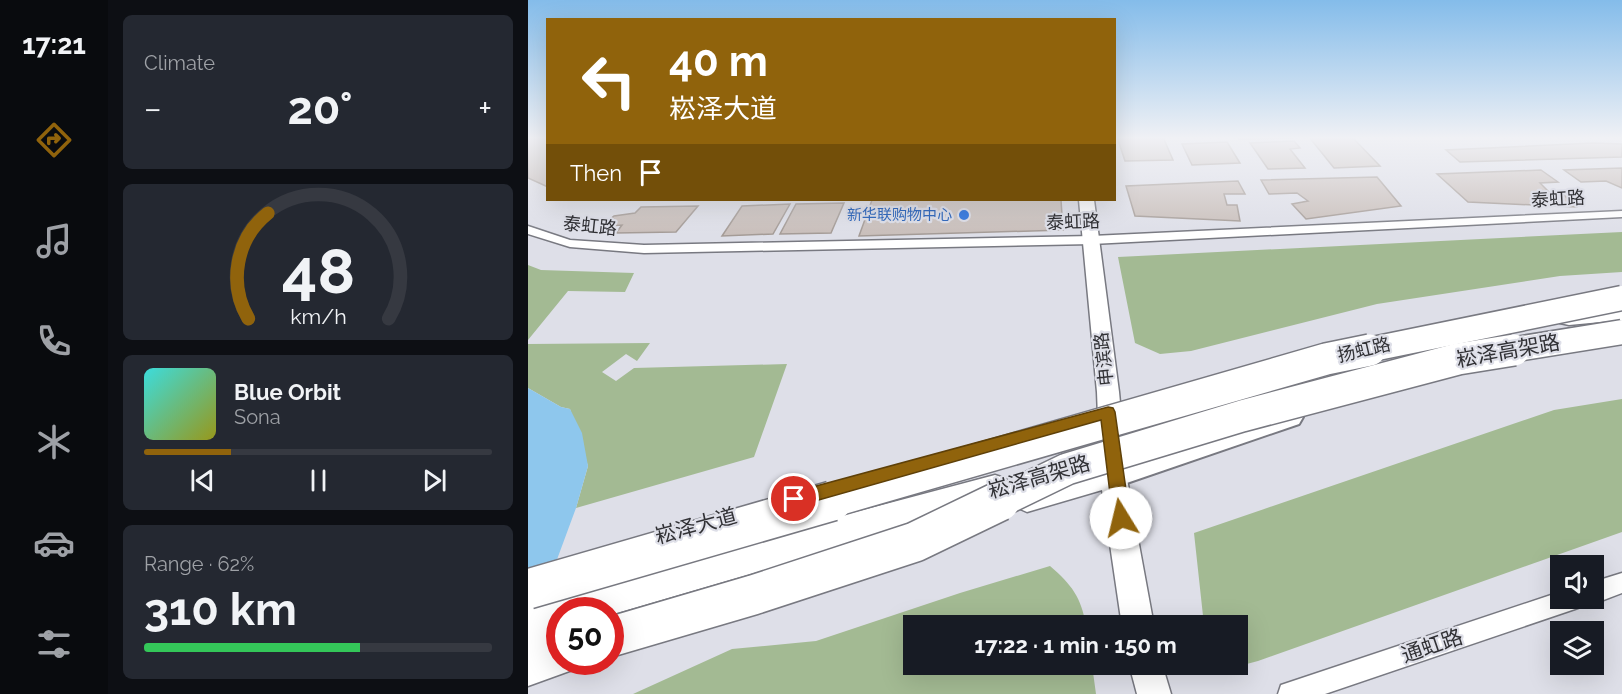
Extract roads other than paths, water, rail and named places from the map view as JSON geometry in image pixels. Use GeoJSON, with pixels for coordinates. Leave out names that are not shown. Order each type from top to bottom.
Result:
{"type":"FeatureCollection","features":[{"type":"Feature","properties":{"kind":"highway"},"geometry":{"type":"LineString","coordinates":[[1490,325],[1579,305],[1622,299]]}},
{"type":"Feature","properties":{"kind":"highway","name":"崧泽高架路"},"geometry":{"type":"LineString","coordinates":[[528,589],[1326,359],[1490,325],[1622,312]]}},
{"type":"Feature","properties":{"kind":"highway","name":"崧泽高架路"},"geometry":{"type":"LineString","coordinates":[[528,619],[1067,469],[1242,416],[1458,358],[1622,332]]}},
{"type":"Feature","properties":{"kind":"highway"},"geometry":{"type":"LineString","coordinates":[[624,621],[753,595],[915,542],[1067,469]]}},
{"type":"Feature","properties":{"kind":"highway"},"geometry":{"type":"LineString","coordinates":[[528,665],[546,659]]}},
{"type":"Feature","properties":{"kind":"main road","name":"申滨路"},"geometry":{"type":"LineString","coordinates":[[1086,201],[1108,392],[1114,475],[1136,615]]}},
{"type":"Feature","properties":{"kind":"main road","name":"扬虹路"},"geometry":{"type":"LineString","coordinates":[[1108,412],[1388,344],[1622,299]]}},
{"type":"Feature","properties":{"kind":"main road"},"geometry":{"type":"LineString","coordinates":[[624,620],[1114,475],[1361,394],[1580,345],[1622,339]]}},
{"type":"Feature","properties":{"kind":"main road","name":"崧泽大道"},"geometry":{"type":"LineString","coordinates":[[528,573],[1108,412]]}},
{"type":"Feature","properties":{"kind":"main road"},"geometry":{"type":"LineString","coordinates":[[528,641],[546,636]]}},
{"type":"Feature","properties":{"kind":"main road"},"geometry":{"type":"LineString","coordinates":[[1148,675],[1154,694]]}},
{"type":"Feature","properties":{"kind":"street","name":"泰虹路"},"geometry":{"type":"LineString","coordinates":[[528,230],[556,242],[595,247],[644,249],[1092,240],[1622,214]]}},
{"type":"Feature","properties":{"kind":"street"},"geometry":{"type":"LineString","coordinates":[[1604,589],[1622,583]]}},
{"type":"Feature","properties":{"kind":"street","name":"通虹路"},"geometry":{"type":"LineString","coordinates":[[1290,694],[1550,606]]}},
{"type":"Feature","properties":{"kind":"water"},"geometry":{"type":"Polygon","coordinates":[[[528,388],[561,407],[570,409],[582,433],[588,466],[576,508],[528,638],[528,388]]]}},
{"type":"Feature","properties":{"kind":"place","name":"新华联购物中心"},"geometry":{"type":"Point","coordinates":[964,215]}}]}
